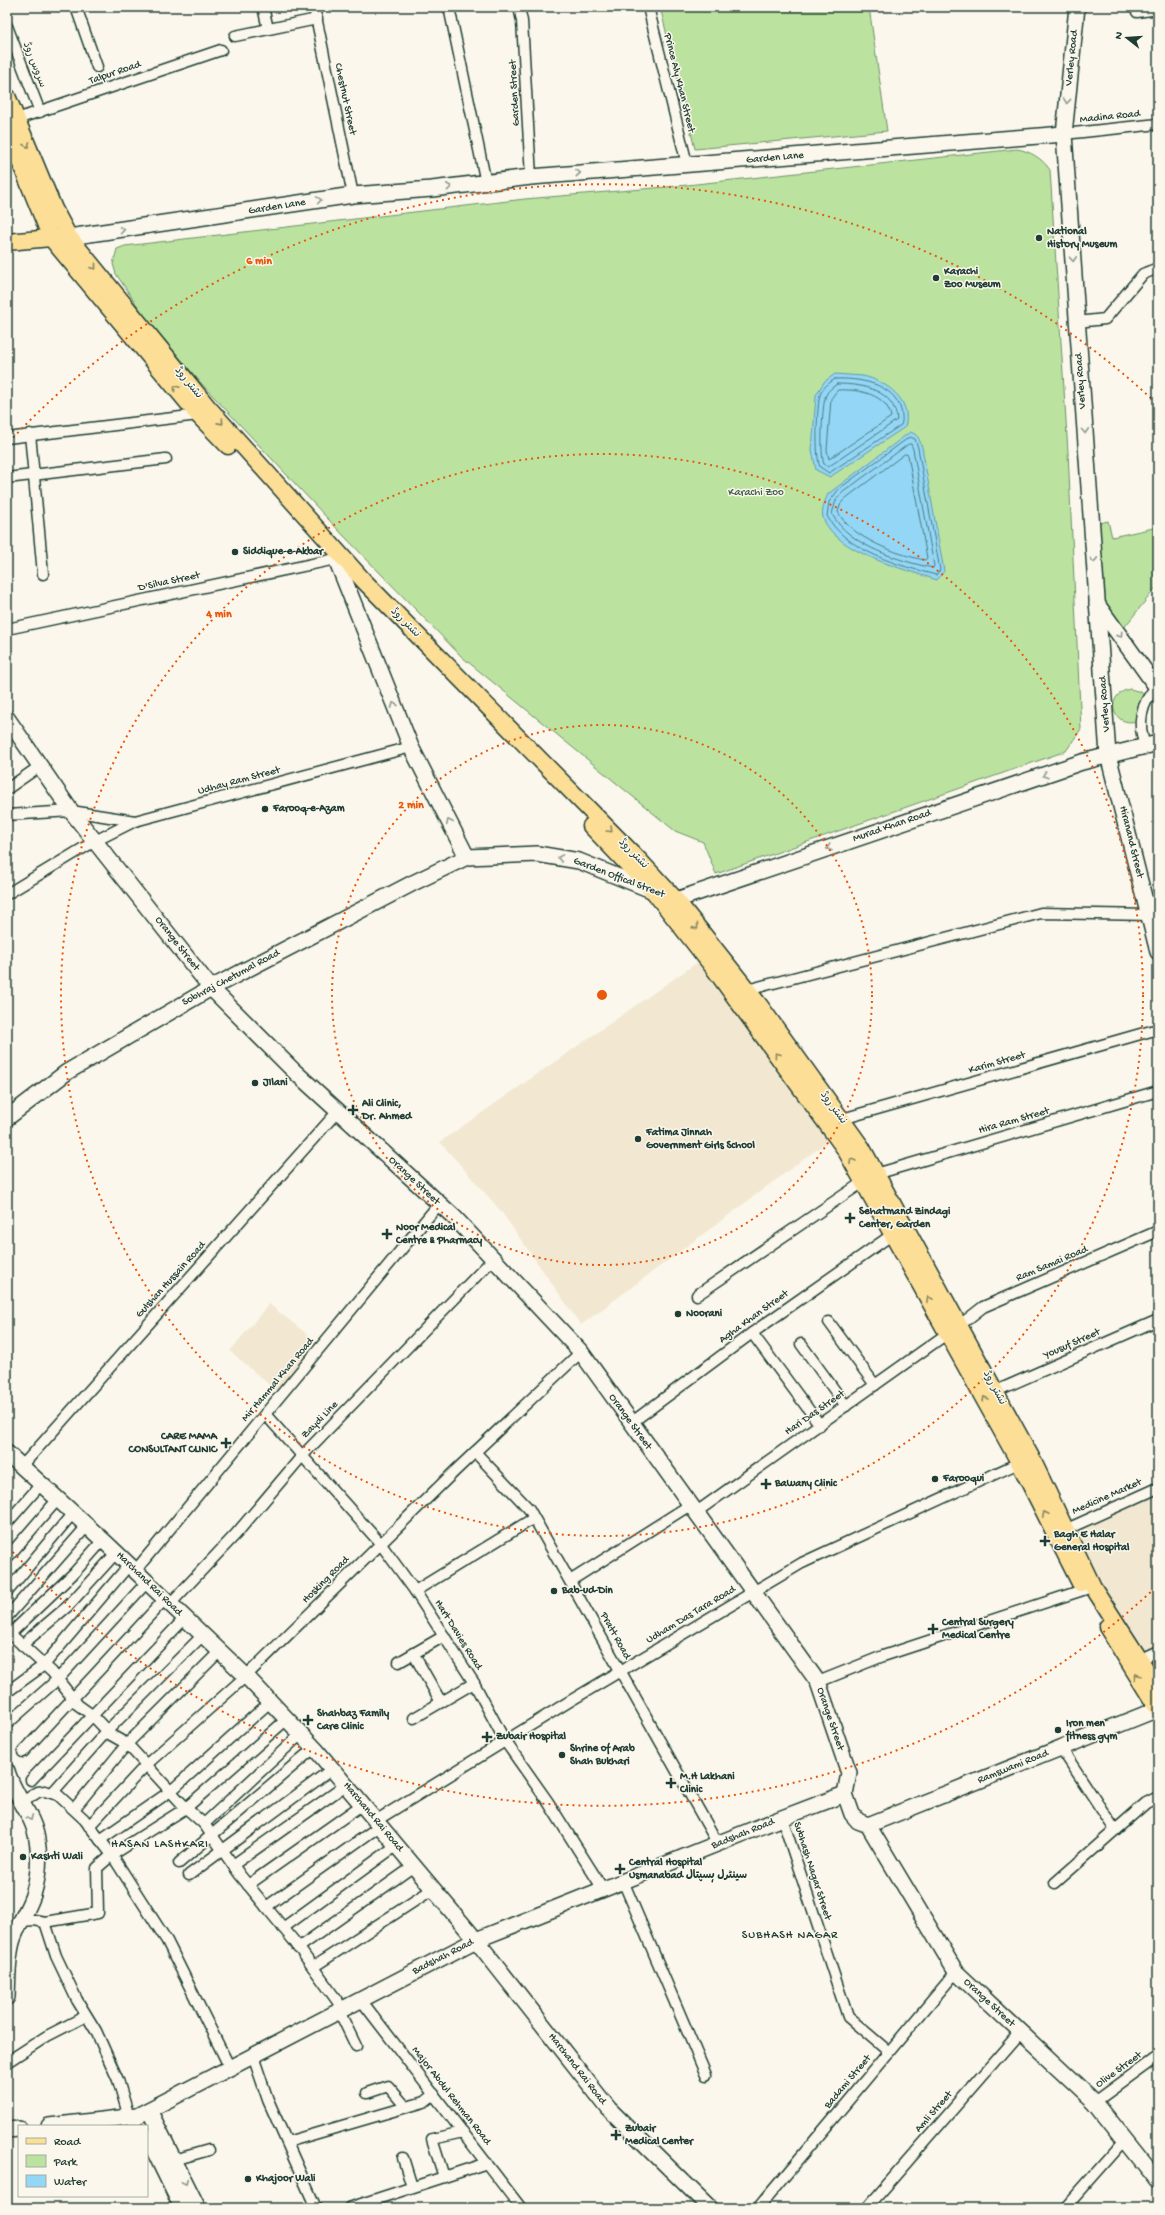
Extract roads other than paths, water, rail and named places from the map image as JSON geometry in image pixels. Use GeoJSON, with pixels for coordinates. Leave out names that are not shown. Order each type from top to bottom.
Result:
{"type":"FeatureCollection","features":[{"type":"Feature","properties":{"kind":"main road","name":"Verley Road"},"geometry":{"type":"LineString","coordinates":[[1077,7],[1064,134],[1108,755]]}},
{"type":"Feature","properties":{"kind":"main road","name":"نشتر روڈ"},"geometry":{"type":"LineString","coordinates":[[7,96],[12,125],[51,238],[202,411],[376,603],[655,893],[713,967],[835,1136],[870,1178],[1025,1460],[1088,1588],[1158,1709]]}},
{"type":"Feature","properties":{"kind":"main road","name":"نشتر روڈ"},"geometry":{"type":"LineString","coordinates":[[12,125],[69,237],[202,411],[364,581],[633,853],[676,900],[746,990],[842,1119],[862,1148],[870,1178],[893,1234],[996,1391],[1025,1460],[1067,1529],[1088,1588],[1140,1659],[1158,1688]]}},
{"type":"Feature","properties":{"kind":"main road","name":"Garden Lane"},"geometry":{"type":"LineString","coordinates":[[69,237],[352,195],[486,183],[532,177],[1064,134]]}},
{"type":"Feature","properties":{"kind":"main road"},"geometry":{"type":"LineString","coordinates":[[7,242],[69,237]]}},
{"type":"Feature","properties":{"kind":"main road"},"geometry":{"type":"LineString","coordinates":[[336,559],[412,747],[467,857]]}},
{"type":"Feature","properties":{"kind":"main road"},"geometry":{"type":"LineString","coordinates":[[1097,603],[1157,688]]}},
{"type":"Feature","properties":{"kind":"main road","name":"Orange Street"},"geometry":{"type":"LineString","coordinates":[[7,718],[71,811],[211,988],[338,1111],[454,1217],[581,1352],[818,1682],[849,1773],[846,1782],[846,1794],[852,1814],[858,1821],[868,1825],[956,1972],[1095,2102],[1158,2182]]}},
{"type":"Feature","properties":{"kind":"main road","name":"Murad Khan Road"},"geometry":{"type":"LineString","coordinates":[[676,900],[1082,762],[1152,744]]}},
{"type":"Feature","properties":{"kind":"main road","name":"Hiranand Street"},"geometry":{"type":"LineString","coordinates":[[1108,755],[1150,915],[1158,952]]}},
{"type":"Feature","properties":{"kind":"main road","name":"Garden Offical Street"},"geometry":{"type":"LineString","coordinates":[[467,857],[537,854],[579,861],[655,893],[676,900]]}},
{"type":"Feature","properties":{"kind":"main road","name":"Sobhraj Chetumal Road"},"geometry":{"type":"LineString","coordinates":[[7,1118],[67,1072],[211,988],[413,883],[467,857]]}},
{"type":"Feature","properties":{"kind":"main road","name":"Harchand Rai Road"},"geometry":{"type":"LineString","coordinates":[[12,1460],[103,1540],[246,1676],[301,1734],[379,1822],[476,1940],[609,2109],[710,2208]]}},
{"type":"Feature","properties":{"kind":"main road","name":"Ramswami Road"},"geometry":{"type":"LineString","coordinates":[[868,1825],[1158,1709]]}},
{"type":"Feature","properties":{"kind":"main road"},"geometry":{"type":"LineString","coordinates":[[7,1771],[21,1803],[30,1816],[36,1834],[38,1859],[33,1895],[14,1938],[10,1951],[7,1997]]}},
{"type":"Feature","properties":{"kind":"main road","name":"Badshah Road"},"geometry":{"type":"LineString","coordinates":[[59,2125],[139,2117],[476,1940],[846,1794]]}},
{"type":"Feature","properties":{"kind":"main road"},"geometry":{"type":"LineString","coordinates":[[139,2117],[146,2125]]}},
{"type":"Feature","properties":{"kind":"main road"},"geometry":{"type":"LineString","coordinates":[[148,2128],[174,2160],[198,2208]]}},
{"type":"Feature","properties":{"kind":"main road"},"geometry":{"type":"LineString","coordinates":[[7,2130],[18,2129]]}},
{"type":"Feature","properties":{"kind":"main road"},"geometry":{"type":"LineString","coordinates":[[148,2138],[182,2208]]}},
{"type":"Feature","properties":{"kind":"street"},"geometry":{"type":"LineString","coordinates":[[76,7],[97,67]]}},
{"type":"Feature","properties":{"kind":"street"},"geometry":{"type":"LineString","coordinates":[[263,7],[268,29]]}},
{"type":"Feature","properties":{"kind":"street","name":"Chestnut Street"},"geometry":{"type":"LineString","coordinates":[[314,7],[352,195]]}},
{"type":"Feature","properties":{"kind":"street"},"geometry":{"type":"LineString","coordinates":[[449,7],[486,183]]}},
{"type":"Feature","properties":{"kind":"street","name":"Garden Street"},"geometry":{"type":"LineString","coordinates":[[519,7],[522,22],[532,177]]}},
{"type":"Feature","properties":{"kind":"street","name":"Prince Aly Khan Street"},"geometry":{"type":"LineString","coordinates":[[648,7],[687,164]]}},
{"type":"Feature","properties":{"kind":"street"},"geometry":{"type":"LineString","coordinates":[[1137,12],[1158,9]]}},
{"type":"Feature","properties":{"kind":"street"},"geometry":{"type":"LineString","coordinates":[[235,36],[317,19]]}},
{"type":"Feature","properties":{"kind":"street","name":"سروس روڈ"},"geometry":{"type":"LineString","coordinates":[[7,26],[40,112]]}},
{"type":"Feature","properties":{"kind":"street","name":"Talpur Road"},"geometry":{"type":"LineString","coordinates":[[12,125],[40,112],[221,50]]}},
{"type":"Feature","properties":{"kind":"street","name":"Madina Road"},"geometry":{"type":"LineString","coordinates":[[1064,134],[1158,124]]}},
{"type":"Feature","properties":{"kind":"street"},"geometry":{"type":"LineString","coordinates":[[1077,322],[1106,319],[1144,274],[1158,268]]}},
{"type":"Feature","properties":{"kind":"street"},"geometry":{"type":"LineString","coordinates":[[7,438],[202,411]]}},
{"type":"Feature","properties":{"kind":"street"},"geometry":{"type":"LineString","coordinates":[[30,434],[43,574]]}},
{"type":"Feature","properties":{"kind":"street"},"geometry":{"type":"LineString","coordinates":[[7,478],[166,459]]}},
{"type":"Feature","properties":{"kind":"street","name":"D'Silva Street"},"geometry":{"type":"LineString","coordinates":[[7,629],[336,559]]}},
{"type":"Feature","properties":{"kind":"street"},"geometry":{"type":"LineString","coordinates":[[1152,744],[1141,735],[1140,723],[1143,708],[1157,688]]}},
{"type":"Feature","properties":{"kind":"street","name":"Udhay Ram Street"},"geometry":{"type":"LineString","coordinates":[[7,815],[71,811],[135,821],[412,747]]}},
{"type":"Feature","properties":{"kind":"street"},"geometry":{"type":"LineString","coordinates":[[7,788],[40,766]]}},
{"type":"Feature","properties":{"kind":"street"},"geometry":{"type":"LineString","coordinates":[[7,894],[95,840],[135,821]]}},
{"type":"Feature","properties":{"kind":"street"},"geometry":{"type":"LineString","coordinates":[[746,990],[1041,913],[1150,915]]}},
{"type":"Feature","properties":{"kind":"street","name":"Karim Street"},"geometry":{"type":"LineString","coordinates":[[842,1119],[1158,1029]]}},
{"type":"Feature","properties":{"kind":"street","name":"Hira Ram Street"},"geometry":{"type":"LineString","coordinates":[[697,1295],[870,1178],[1158,1091]]}},
{"type":"Feature","properties":{"kind":"street","name":"Gulshan Hussain Road"},"geometry":{"type":"LineString","coordinates":[[12,1460],[338,1111]]}},
{"type":"Feature","properties":{"kind":"street","name":"Mir Hammal Khan Road"},"geometry":{"type":"LineString","coordinates":[[7,1692],[44,1665],[132,1568],[266,1414],[439,1204]]}},
{"type":"Feature","properties":{"kind":"street","name":"Ram Samai Road"},"geometry":{"type":"LineString","coordinates":[[954,1329],[984,1307],[1158,1231]]}},
{"type":"Feature","properties":{"kind":"street","name":"Agha Khan Street"},"geometry":{"type":"LineString","coordinates":[[631,1423],[752,1333],[893,1234]]}},
{"type":"Feature","properties":{"kind":"street","name":"Zaydi Line"},"geometry":{"type":"LineString","coordinates":[[23,1752],[71,1698],[236,1534],[302,1456],[493,1259]]}},
{"type":"Feature","properties":{"kind":"street","name":"Yousuf Street"},"geometry":{"type":"LineString","coordinates":[[996,1391],[1158,1320]]}},
{"type":"Feature","properties":{"kind":"street"},"geometry":{"type":"LineString","coordinates":[[829,1322],[876,1385]]}},
{"type":"Feature","properties":{"kind":"street","name":"Hari Das Street"},"geometry":{"type":"LineString","coordinates":[[570,1580],[693,1508],[820,1424],[954,1329]]}},
{"type":"Feature","properties":{"kind":"street"},"geometry":{"type":"LineString","coordinates":[[752,1333],[820,1424]]}},
{"type":"Feature","properties":{"kind":"street"},"geometry":{"type":"LineString","coordinates":[[802,1344],[846,1406]]}},
{"type":"Feature","properties":{"kind":"street","name":"Hosking Road"},"geometry":{"type":"LineString","coordinates":[[89,1826],[147,1764],[246,1676],[380,1543],[581,1352]]}},
{"type":"Feature","properties":{"kind":"street","name":"Hart Davies Road"},"geometry":{"type":"LineString","coordinates":[[266,1414],[380,1543],[415,1591],[474,1684],[505,1741],[548,1802],[603,1889]]}},
{"type":"Feature","properties":{"kind":"street","name":"Pratt Road"},"geometry":{"type":"LineString","coordinates":[[475,1452],[529,1510],[534,1518],[718,1844]]}},
{"type":"Feature","properties":{"kind":"street","name":"Udham Das Tara Road"},"geometry":{"type":"LineString","coordinates":[[266,1907],[379,1822],[505,1741],[752,1592],[809,1559],[1025,1460]]}},
{"type":"Feature","properties":{"kind":"street"},"geometry":{"type":"LineString","coordinates":[[7,1523],[41,1484]]}},
{"type":"Feature","properties":{"kind":"street","name":"Medicine Market"},"geometry":{"type":"LineString","coordinates":[[1067,1529],[1158,1488]]}},
{"type":"Feature","properties":{"kind":"street"},"geometry":{"type":"LineString","coordinates":[[7,1558],[58,1499]]}},
{"type":"Feature","properties":{"kind":"street"},"geometry":{"type":"LineString","coordinates":[[7,1592],[73,1513]]}},
{"type":"Feature","properties":{"kind":"street"},"geometry":{"type":"LineString","coordinates":[[415,1591],[534,1518]]}},
{"type":"Feature","properties":{"kind":"street"},"geometry":{"type":"LineString","coordinates":[[7,1617],[87,1526]]}},
{"type":"Feature","properties":{"kind":"street"},"geometry":{"type":"LineString","coordinates":[[103,1540],[74,1573],[8,1633],[58,1679],[71,1698],[92,1715],[108,1730],[111,1735],[127,1744],[172,1790],[186,1808],[204,1824],[248,1885],[313,1967],[341,2010],[356,2046]]}},
{"type":"Feature","properties":{"kind":"street"},"geometry":{"type":"LineString","coordinates":[[22,1645],[68,1606],[116,1553]]}},
{"type":"Feature","properties":{"kind":"street"},"geometry":{"type":"LineString","coordinates":[[7,1724],[58,1679],[147,1582]]}},
{"type":"Feature","properties":{"kind":"street"},"geometry":{"type":"LineString","coordinates":[[818,1682],[883,1656],[1088,1588]]}},
{"type":"Feature","properties":{"kind":"street"},"geometry":{"type":"LineString","coordinates":[[31,1780],[185,1618]]}},
{"type":"Feature","properties":{"kind":"street"},"geometry":{"type":"LineString","coordinates":[[52,1793],[108,1730],[203,1635]]}},
{"type":"Feature","properties":{"kind":"street"},"geometry":{"type":"LineString","coordinates":[[399,1662],[444,1636]]}},
{"type":"Feature","properties":{"kind":"street"},"geometry":{"type":"LineString","coordinates":[[74,1809],[127,1744],[220,1651]]}},
{"type":"Feature","properties":{"kind":"street"},"geometry":{"type":"LineString","coordinates":[[1140,1659],[1158,1651]]}},
{"type":"Feature","properties":{"kind":"street"},"geometry":{"type":"LineString","coordinates":[[413,1654],[441,1702]]}},
{"type":"Feature","properties":{"kind":"street"},"geometry":{"type":"LineString","coordinates":[[414,1718],[474,1684]]}},
{"type":"Feature","properties":{"kind":"street"},"geometry":{"type":"LineString","coordinates":[[100,1840],[172,1790],[270,1702]]}},
{"type":"Feature","properties":{"kind":"street"},"geometry":{"type":"LineString","coordinates":[[22,1921],[34,1920],[45,1922],[98,1913],[97,1868],[112,1855],[186,1808],[286,1719]]}},
{"type":"Feature","properties":{"kind":"street"},"geometry":{"type":"LineString","coordinates":[[204,1824],[301,1734]]}},
{"type":"Feature","properties":{"kind":"street"},"geometry":{"type":"LineString","coordinates":[[179,1863],[213,1836],[314,1748]]}},
{"type":"Feature","properties":{"kind":"street"},"geometry":{"type":"LineString","coordinates":[[1061,1748],[1115,1830]]}},
{"type":"Feature","properties":{"kind":"street"},"geometry":{"type":"LineString","coordinates":[[189,1875],[332,1769]]}},
{"type":"Feature","properties":{"kind":"street"},"geometry":{"type":"LineString","coordinates":[[233,1865],[346,1784]]}},
{"type":"Feature","properties":{"kind":"street"},"geometry":{"type":"LineString","coordinates":[[21,1803],[38,1792],[58,1795],[74,1809],[112,1855],[167,1941],[230,2068]]}},
{"type":"Feature","properties":{"kind":"street"},"geometry":{"type":"LineString","coordinates":[[1055,1883],[1146,1804],[1158,1798]]}},
{"type":"Feature","properties":{"kind":"street"},"geometry":{"type":"LineString","coordinates":[[248,1885],[363,1804]]}},
{"type":"Feature","properties":{"kind":"street","name":"Subhash Nagar Street"},"geometry":{"type":"LineString","coordinates":[[782,1818],[848,2017],[889,2052]]}},
{"type":"Feature","properties":{"kind":"street"},"geometry":{"type":"LineString","coordinates":[[283,1928],[397,1845]]}},
{"type":"Feature","properties":{"kind":"street"},"geometry":{"type":"LineString","coordinates":[[298,1948],[414,1866]]}},
{"type":"Feature","properties":{"kind":"street"},"geometry":{"type":"LineString","coordinates":[[623,1881],[706,2075]]}},
{"type":"Feature","properties":{"kind":"street"},"geometry":{"type":"LineString","coordinates":[[313,1967],[433,1889]]}},
{"type":"Feature","properties":{"kind":"street"},"geometry":{"type":"LineString","coordinates":[[45,1922],[55,1953],[77,2000],[96,2031],[118,2080],[139,2117]]}},
{"type":"Feature","properties":{"kind":"street","name":"Badami Street"},"geometry":{"type":"LineString","coordinates":[[758,2208],[956,1972]]}},
{"type":"Feature","properties":{"kind":"street","name":"Major Abdul Rehman Road"},"geometry":{"type":"LineString","coordinates":[[361,2000],[521,2208]]}},
{"type":"Feature","properties":{"kind":"street"},"geometry":{"type":"LineString","coordinates":[[7,2062],[47,2036],[86,2016]]}},
{"type":"Feature","properties":{"kind":"street","name":"Amli Street"},"geometry":{"type":"LineString","coordinates":[[867,2208],[1020,2032]]}},
{"type":"Feature","properties":{"kind":"street"},"geometry":{"type":"LineString","coordinates":[[253,2056],[268,2100],[316,2208]]}},
{"type":"Feature","properties":{"kind":"street","name":"Olive Street"},"geometry":{"type":"LineString","coordinates":[[1095,2102],[1158,2056]]}},
{"type":"Feature","properties":{"kind":"street"},"geometry":{"type":"LineString","coordinates":[[367,2093],[388,2086],[406,2107]]}},
{"type":"Feature","properties":{"kind":"street"},"geometry":{"type":"LineString","coordinates":[[287,2142],[424,2102],[434,2094]]}},
{"type":"Feature","properties":{"kind":"street"},"geometry":{"type":"LineString","coordinates":[[444,2177],[432,2139],[463,2132]]}},
{"type":"Feature","properties":{"kind":"street"},"geometry":{"type":"LineString","coordinates":[[1065,2208],[1125,2140]]}},
{"type":"Feature","properties":{"kind":"street"},"geometry":{"type":"LineString","coordinates":[[174,2160],[209,2150]]}},
{"type":"Feature","properties":{"kind":"street"},"geometry":{"type":"LineString","coordinates":[[404,2158],[412,2187]]}},
{"type":"Feature","properties":{"kind":"street"},"geometry":{"type":"LineString","coordinates":[[349,2208],[487,2163]]}},
{"type":"Feature","properties":{"kind":"water"},"geometry":{"type":"Polygon","coordinates":[[[835,374],[863,376],[889,387],[901,400],[905,408],[906,417],[905,427],[830,477],[816,470],[812,450],[816,395],[824,382],[835,374]]]}},
{"type":"Feature","properties":{"kind":"water"},"geometry":{"type":"Polygon","coordinates":[[[910,432],[917,436],[922,447],[944,571],[937,580],[891,565],[857,551],[842,541],[831,531],[823,518],[823,509],[828,494],[910,432]]]}},
{"type":"Feature","properties":{"kind":"place","name":"National History Museum"},"geometry":{"type":"Point","coordinates":[1039,238]}},
{"type":"Feature","properties":{"kind":"place","name":"Karachi Zoo Museum"},"geometry":{"type":"Point","coordinates":[936,278]}},
{"type":"Feature","properties":{"kind":"place","name":"Siddique-e-Akbar"},"geometry":{"type":"Point","coordinates":[235,552]}},
{"type":"Feature","properties":{"kind":"place","name":"Farooq-e-Azam"},"geometry":{"type":"Point","coordinates":[265,809]}},
{"type":"Feature","properties":{"kind":"place","name":"JIlani"},"geometry":{"type":"Point","coordinates":[255,1083]}},
{"type":"Feature","properties":{"kind":"place","name":"Ali Clinic, Dr. Ahmed"},"geometry":{"type":"Point","coordinates":[353,1110]}},
{"type":"Feature","properties":{"kind":"place","name":"Fatima Jinnah Government Girls School"},"geometry":{"type":"Point","coordinates":[638,1139]}},
{"type":"Feature","properties":{"kind":"place","name":"Sehatmand Zindagi Center, Garden"},"geometry":{"type":"Point","coordinates":[850,1218]}},
{"type":"Feature","properties":{"kind":"place","name":"Noor Medical Centre & Pharmacy"},"geometry":{"type":"Point","coordinates":[387,1234]}},
{"type":"Feature","properties":{"kind":"place","name":"Noorani"},"geometry":{"type":"Point","coordinates":[678,1314]}},
{"type":"Feature","properties":{"kind":"place","name":"CARE MAMA CONSULTANT CLINIC"},"geometry":{"type":"Point","coordinates":[226,1443]}},
{"type":"Feature","properties":{"kind":"place","name":"Farooqui"},"geometry":{"type":"Point","coordinates":[935,1479]}},
{"type":"Feature","properties":{"kind":"place","name":"Bawany Clinic"},"geometry":{"type":"Point","coordinates":[766,1484]}},
{"type":"Feature","properties":{"kind":"place","name":"Bagh E Halar General Hospital"},"geometry":{"type":"Point","coordinates":[1045,1541]}},
{"type":"Feature","properties":{"kind":"place","name":"Bab-ud-Din"},"geometry":{"type":"Point","coordinates":[554,1591]}},
{"type":"Feature","properties":{"kind":"place","name":"Central Surgery Medical Centre"},"geometry":{"type":"Point","coordinates":[933,1629]}},
{"type":"Feature","properties":{"kind":"place","name":"Shahbaz Family Care Clinic"},"geometry":{"type":"Point","coordinates":[308,1720]}},
{"type":"Feature","properties":{"kind":"place","name":"Iron men fitness gym"},"geometry":{"type":"Point","coordinates":[1058,1730]}},
{"type":"Feature","properties":{"kind":"place","name":"Zubair Hospital"},"geometry":{"type":"Point","coordinates":[487,1737]}},
{"type":"Feature","properties":{"kind":"place","name":"Shrine of Arab Shah Bukhari"},"geometry":{"type":"Point","coordinates":[562,1755]}},
{"type":"Feature","properties":{"kind":"place","name":"M.H Lakhani Clinic"},"geometry":{"type":"Point","coordinates":[671,1783]}},
{"type":"Feature","properties":{"kind":"place","name":"Kashti Wali"},"geometry":{"type":"Point","coordinates":[23,1857]}},
{"type":"Feature","properties":{"kind":"place","name":"Central Hospital Usmanabad سینٹرل ہسپتال"},"geometry":{"type":"Point","coordinates":[620,1869]}},
{"type":"Feature","properties":{"kind":"place","name":"Zubair Medical Center"},"geometry":{"type":"Point","coordinates":[616,2135]}},
{"type":"Feature","properties":{"kind":"place","name":"Khajoor Wali"},"geometry":{"type":"Point","coordinates":[248,2179]}},
{"type":"Feature","properties":{"kind":"district","name":"HASAN LASHKARI"},"geometry":{"type":"Point","coordinates":[160,1845]}},
{"type":"Feature","properties":{"kind":"district","name":"SUBHASH NAGAR"},"geometry":{"type":"Point","coordinates":[790,1936]}},
{"type":"Feature","properties":{"kind":"park label","name":"Karachi Zoo"},"geometry":{"type":"Point","coordinates":[756,493]}}]}
